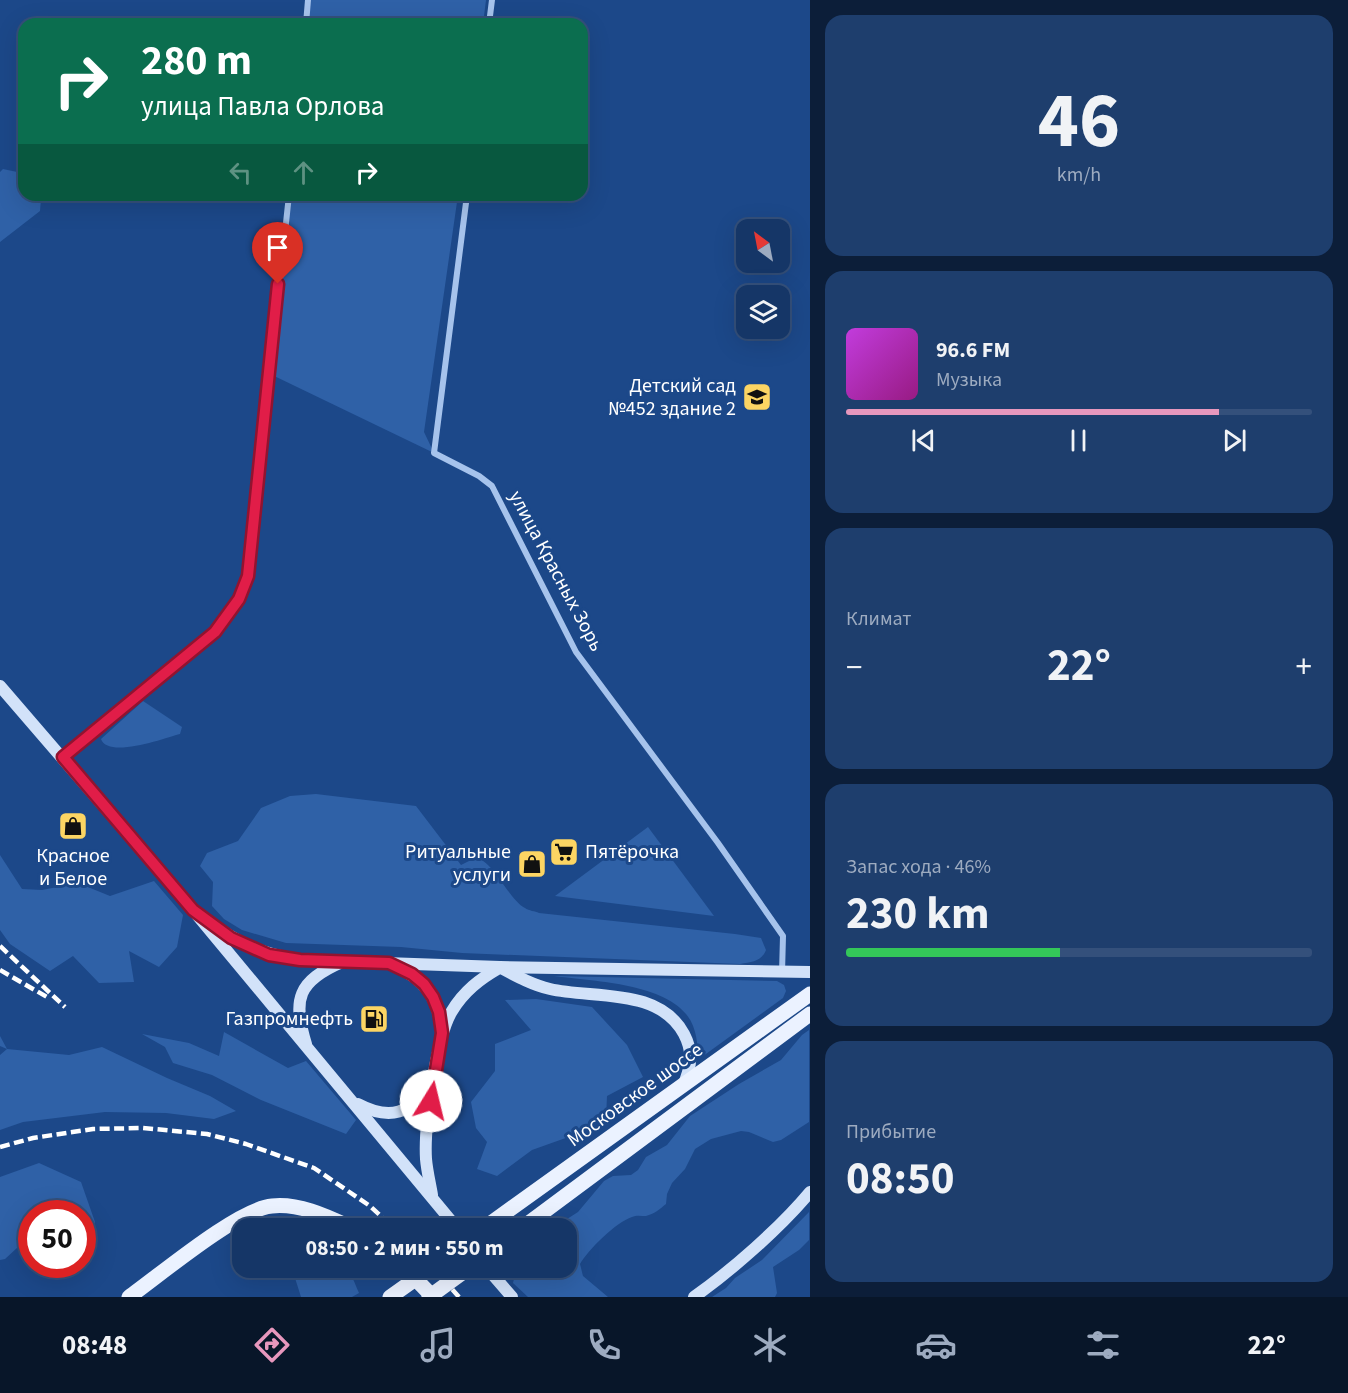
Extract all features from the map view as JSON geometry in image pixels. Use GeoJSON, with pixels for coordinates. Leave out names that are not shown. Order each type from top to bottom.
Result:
{"type":"FeatureCollection","features":[{"type":"Feature","properties":{"kind":"main road"},"geometry":{"type":"LineString","coordinates":[[0,686],[193,910],[449,1218]]}},
{"type":"Feature","properties":{"kind":"main road"},"geometry":{"type":"LineString","coordinates":[[193,910],[231,938],[269,955],[300,960],[500,967],[810,972]]}},
{"type":"Feature","properties":{"kind":"main road"},"geometry":{"type":"LineString","coordinates":[[308,1051],[298,1019],[301,996],[310,980],[322,971],[346,960]]}},
{"type":"Feature","properties":{"kind":"main road"},"geometry":{"type":"LineString","coordinates":[[389,963],[412,974],[424,984],[439,1012],[442,1033]]}},
{"type":"Feature","properties":{"kind":"main road"},"geometry":{"type":"LineString","coordinates":[[433,1198],[426,1161],[426,1136],[442,1033],[451,1012],[463,995],[477,981],[500,967]]}},
{"type":"Feature","properties":{"kind":"main road"},"geometry":{"type":"LineString","coordinates":[[500,967],[524,980],[551,989],[619,997],[645,1003],[667,1014],[679,1025],[690,1052],[690,1069],[682,1087]]}},
{"type":"Feature","properties":{"kind":"main road","name":"Московское шоссе"},"geometry":{"type":"LineString","coordinates":[[499,1218],[810,994]]}},
{"type":"Feature","properties":{"kind":"main road","name":"Московское шоссе"},"geometry":{"type":"LineString","coordinates":[[535,1218],[810,1014]]}},
{"type":"Feature","properties":{"kind":"main road"},"geometry":{"type":"LineString","coordinates":[[777,1039],[810,1024]]}},
{"type":"Feature","properties":{"kind":"main road"},"geometry":{"type":"LineString","coordinates":[[352,1101],[371,1111],[386,1115],[402,1112],[418,1102],[433,1086]]}},
{"type":"Feature","properties":{"kind":"main road"},"geometry":{"type":"LineString","coordinates":[[694,1297],[759,1244],[810,1192]]}},
{"type":"Feature","properties":{"kind":"main road"},"geometry":{"type":"LineString","coordinates":[[241,1218],[251,1212],[273,1206],[308,1210],[328,1218]]}},
{"type":"Feature","properties":{"kind":"main road"},"geometry":{"type":"LineString","coordinates":[[129,1297],[232,1223]]}},
{"type":"Feature","properties":{"kind":"main road"},"geometry":{"type":"LineString","coordinates":[[414,1278],[431,1297],[456,1278]]}},
{"type":"Feature","properties":{"kind":"main road"},"geometry":{"type":"LineString","coordinates":[[390,1297],[417,1278]]}},
{"type":"Feature","properties":{"kind":"main road"},"geometry":{"type":"LineString","coordinates":[[496,1278],[512,1297]]}},
{"type":"Feature","properties":{"kind":"street"},"geometry":{"type":"LineString","coordinates":[[306,18],[308,0]]}},
{"type":"Feature","properties":{"kind":"street"},"geometry":{"type":"LineString","coordinates":[[490,18],[492,0]]}},
{"type":"Feature","properties":{"kind":"street"},"geometry":{"type":"LineString","coordinates":[[63,757],[215,632],[239,599],[248,576],[268,373],[288,201]]}},
{"type":"Feature","properties":{"kind":"street","name":"улица Красных Зорь"},"geometry":{"type":"LineString","coordinates":[[466,201],[434,453],[479,476],[492,486],[576,652],[718,843],[783,936],[782,973]]}},
{"type":"Feature","properties":{"kind":"shaded area"},"geometry":{"type":"Polygon","coordinates":[[[307,0],[486,0],[484,18],[306,18],[307,0]]]}},
{"type":"Feature","properties":{"kind":"shaded area"},"geometry":{"type":"Polygon","coordinates":[[[3,169],[18,172],[18,201],[41,201],[40,211],[0,242],[0,172],[3,169]]]}},
{"type":"Feature","properties":{"kind":"shaded area"},"geometry":{"type":"Polygon","coordinates":[[[286,201],[457,201],[424,432],[434,453],[268,373],[286,201]]]}},
{"type":"Feature","properties":{"kind":"shaded area"},"geometry":{"type":"Polygon","coordinates":[[[143,701],[182,727],[180,734],[150,743],[125,747],[106,745],[101,739],[143,701]]]}},
{"type":"Feature","properties":{"kind":"shaded area"},"geometry":{"type":"Polygon","coordinates":[[[316,794],[416,806],[461,865],[475,858],[481,860],[494,871],[512,896],[528,910],[761,938],[766,950],[759,959],[740,964],[462,953],[401,947],[286,943],[242,930],[224,919],[212,906],[213,882],[200,866],[207,853],[238,841],[261,808],[290,796],[316,794]]]}},
{"type":"Feature","properties":{"kind":"shaded area"},"geometry":{"type":"Polygon","coordinates":[[[648,827],[714,916],[555,896],[648,827]]]}},
{"type":"Feature","properties":{"kind":"shaded area"},"geometry":{"type":"Polygon","coordinates":[[[0,855],[22,889],[42,890],[78,883],[110,896],[154,881],[183,915],[177,947],[159,967],[129,951],[134,982],[99,983],[73,956],[50,971],[10,944],[0,930],[0,855]]]}},
{"type":"Feature","properties":{"kind":"shaded area"},"geometry":{"type":"Polygon","coordinates":[[[554,976],[777,981],[784,985],[786,991],[783,998],[699,1059],[692,1024],[686,1014],[675,1004],[660,996],[624,985],[554,976]]]}},
{"type":"Feature","properties":{"kind":"shaded area"},"geometry":{"type":"Polygon","coordinates":[[[536,999],[592,1007],[627,1045],[643,1077],[607,1096],[606,1119],[574,1135],[532,1150],[497,1176],[477,1169],[487,1142],[476,1128],[471,1102],[495,1071],[495,1044],[531,1030],[505,1000],[536,999]]]}},
{"type":"Feature","properties":{"kind":"shaded area"},"geometry":{"type":"Polygon","coordinates":[[[809,1030],[809,1122],[781,1140],[773,1142],[741,1131],[711,1139],[695,1149],[685,1169],[672,1183],[666,1204],[652,1214],[634,1216],[618,1224],[596,1244],[580,1264],[583,1276],[608,1297],[528,1297],[513,1283],[517,1278],[577,1278],[577,1218],[569,1218],[578,1212],[604,1181],[613,1176],[631,1175],[638,1170],[646,1157],[667,1145],[690,1116],[781,1060],[809,1030]]]}},
{"type":"Feature","properties":{"kind":"shaded area"},"geometry":{"type":"Polygon","coordinates":[[[224,1032],[288,1068],[306,1061],[356,1120],[346,1134],[261,1100],[212,1075],[173,1063],[165,1047],[142,1034],[189,1043],[219,1056],[224,1032]]]}},
{"type":"Feature","properties":{"kind":"shaded area"},"geometry":{"type":"Polygon","coordinates":[[[0,1036],[7,1049],[0,1046],[0,1036]]]}},
{"type":"Feature","properties":{"kind":"shaded area"},"geometry":{"type":"Polygon","coordinates":[[[102,1047],[210,1096],[236,1111],[214,1119],[166,1113],[105,1112],[23,1122],[0,1130],[0,1055],[7,1049],[69,1055],[102,1047]]]}},
{"type":"Feature","properties":{"kind":"shaded area"},"geometry":{"type":"Polygon","coordinates":[[[39,1163],[81,1182],[87,1200],[18,1200],[18,1247],[5,1259],[0,1260],[0,1177],[39,1163]]]}},
{"type":"Feature","properties":{"kind":"shaded area"},"geometry":{"type":"Polygon","coordinates":[[[809,1212],[809,1240],[799,1250],[773,1267],[777,1293],[775,1297],[712,1297],[762,1260],[809,1212]]]}},
{"type":"Feature","properties":{"kind":"shaded area"},"geometry":{"type":"Polygon","coordinates":[[[295,1278],[352,1278],[359,1293],[352,1297],[301,1297],[295,1278]]]}},
{"type":"Feature","properties":{"kind":"railway"},"geometry":{"type":"LineString","coordinates":[[0,946],[65,1007]]}},
{"type":"Feature","properties":{"kind":"railway"},"geometry":{"type":"LineString","coordinates":[[0,970],[47,997]]}},
{"type":"Feature","properties":{"kind":"railway"},"geometry":{"type":"LineString","coordinates":[[0,1147],[33,1138],[93,1129],[143,1128],[207,1134],[246,1144],[314,1168],[370,1206],[383,1218]]}},
{"type":"Feature","properties":{"kind":"railway"},"geometry":{"type":"LineString","coordinates":[[442,1278],[459,1297]]}},
{"type":"Feature","properties":{"kind":"place","name":"Детский сад №452 здание 2"},"geometry":{"type":"Point","coordinates":[757,397]}},
{"type":"Feature","properties":{"kind":"place","name":"Красное и Белое"},"geometry":{"type":"Point","coordinates":[73,826]}},
{"type":"Feature","properties":{"kind":"place","name":"Пятёрочка"},"geometry":{"type":"Point","coordinates":[564,852]}},
{"type":"Feature","properties":{"kind":"place","name":"Ритуальные услуги"},"geometry":{"type":"Point","coordinates":[532,864]}},
{"type":"Feature","properties":{"kind":"place","name":"Газпромнефть"},"geometry":{"type":"Point","coordinates":[374,1019]}},
{"type":"Feature","properties":{"kind":"route"},"geometry":{"type":"LineString","coordinates":[[278,284],[248,576],[239,599],[215,632],[63,757],[193,910],[231,938],[269,955],[300,960],[389,963],[412,974],[424,984],[439,1012],[442,1033],[431,1101]]}}]}
